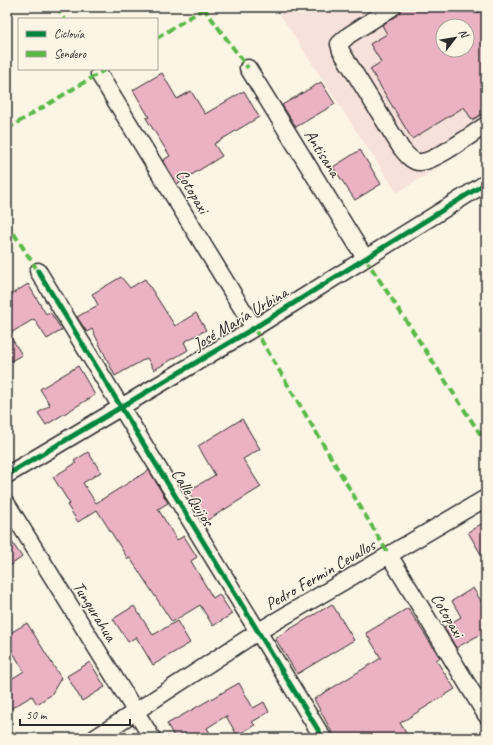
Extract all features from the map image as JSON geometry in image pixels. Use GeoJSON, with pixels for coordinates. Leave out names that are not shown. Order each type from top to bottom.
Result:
{"type":"FeatureCollection","features":[{"type":"Feature","properties":{"kind":"street"},"geometry":{"type":"LineString","coordinates":[[393,7],[359,28],[339,44],[341,51],[401,148],[411,159],[421,162],[436,157],[486,125]]}},
{"type":"Feature","properties":{"kind":"street","name":"Antisana"},"geometry":{"type":"LineString","coordinates":[[248,68],[365,258]]}},
{"type":"Feature","properties":{"kind":"street","name":"Cotopaxi"},"geometry":{"type":"LineString","coordinates":[[99,74],[254,328]]}},
{"type":"Feature","properties":{"kind":"street","name":"José María Urbina"},"geometry":{"type":"LineString","coordinates":[[7,475],[254,328],[486,183]]}},
{"type":"Feature","properties":{"kind":"street","name":"Calle Quijos"},"geometry":{"type":"LineString","coordinates":[[38,271],[323,738]]}},
{"type":"Feature","properties":{"kind":"street","name":"Pedro Fermin Cevallos"},"geometry":{"type":"LineString","coordinates":[[95,738],[259,631],[486,498]]}},
{"type":"Feature","properties":{"kind":"street","name":"Tungurahua"},"geometry":{"type":"LineString","coordinates":[[7,504],[152,738]]}},
{"type":"Feature","properties":{"kind":"street","name":"Cotopaxi"},"geometry":{"type":"LineString","coordinates":[[389,555],[486,715]]}},
{"type":"Feature","properties":{"kind":"shaded area"},"geometry":{"type":"Polygon","coordinates":[[[275,7],[486,7],[486,138],[397,193],[275,7]]]}},
{"type":"Feature","properties":{"kind":"building"},"geometry":{"type":"Polygon","coordinates":[[[402,7],[471,7],[475,14],[486,8],[486,112],[472,120],[464,107],[412,139],[370,69],[381,62],[370,44],[387,34],[382,25],[398,15],[402,7]]]}},
{"type":"Feature","properties":{"kind":"building"},"geometry":{"type":"Polygon","coordinates":[[[162,73],[177,99],[191,91],[205,114],[244,91],[259,117],[214,144],[222,156],[177,184],[163,160],[170,156],[146,118],[149,117],[133,90],[162,73]]]}},
{"type":"Feature","properties":{"kind":"building"},"geometry":{"type":"Polygon","coordinates":[[[321,82],[335,104],[296,127],[282,105],[321,82]]]}},
{"type":"Feature","properties":{"kind":"building"},"geometry":{"type":"Polygon","coordinates":[[[360,150],[381,184],[355,200],[333,167],[360,150]]]}},
{"type":"Feature","properties":{"kind":"building"},"geometry":{"type":"Polygon","coordinates":[[[121,277],[130,288],[145,279],[175,326],[196,313],[206,330],[184,342],[188,350],[154,370],[147,358],[115,376],[92,329],[87,332],[77,317],[98,305],[92,294],[121,277]]]}},
{"type":"Feature","properties":{"kind":"building"},"geometry":{"type":"Polygon","coordinates":[[[28,284],[46,314],[50,312],[62,330],[47,339],[34,319],[9,334],[22,355],[7,363],[7,297],[28,284]]]}},
{"type":"Feature","properties":{"kind":"building"},"geometry":{"type":"Polygon","coordinates":[[[78,366],[95,395],[46,425],[38,413],[50,405],[40,389],[78,366]]]}},
{"type":"Feature","properties":{"kind":"building"},"geometry":{"type":"Polygon","coordinates":[[[242,419],[260,449],[243,459],[261,487],[206,521],[188,491],[215,475],[198,446],[242,419]]]}},
{"type":"Feature","properties":{"kind":"building"},"geometry":{"type":"Polygon","coordinates":[[[88,452],[101,472],[83,483],[96,503],[149,470],[168,503],[158,509],[177,540],[184,536],[197,557],[191,561],[213,598],[219,594],[232,614],[213,626],[200,605],[172,622],[130,558],[128,559],[97,510],[78,522],[67,505],[70,504],[53,477],[76,463],[74,461],[88,452]]]}},
{"type":"Feature","properties":{"kind":"building"},"geometry":{"type":"Polygon","coordinates":[[[486,521],[486,563],[468,532],[486,521]]]}},
{"type":"Feature","properties":{"kind":"building"},"geometry":{"type":"Polygon","coordinates":[[[7,535],[22,557],[7,568],[7,535]]]}},
{"type":"Feature","properties":{"kind":"building"},"geometry":{"type":"Polygon","coordinates":[[[473,588],[486,609],[486,631],[456,648],[444,627],[461,617],[452,601],[473,588]]]}},
{"type":"Feature","properties":{"kind":"building"},"geometry":{"type":"Polygon","coordinates":[[[332,604],[354,640],[297,674],[275,638],[332,604]]]}},
{"type":"Feature","properties":{"kind":"building"},"geometry":{"type":"Polygon","coordinates":[[[134,606],[153,635],[177,621],[190,643],[153,665],[136,637],[128,642],[113,619],[134,606]]]}},
{"type":"Feature","properties":{"kind":"building"},"geometry":{"type":"Polygon","coordinates":[[[408,608],[440,658],[436,660],[455,689],[400,723],[409,738],[335,738],[314,699],[381,658],[366,633],[408,608]]]}},
{"type":"Feature","properties":{"kind":"building"},"geometry":{"type":"Polygon","coordinates":[[[27,623],[61,678],[51,695],[37,704],[32,696],[7,711],[7,682],[24,671],[9,646],[11,645],[7,635],[27,623]]]}},
{"type":"Feature","properties":{"kind":"building"},"geometry":{"type":"Polygon","coordinates":[[[90,662],[105,687],[82,701],[67,676],[90,662]]]}},
{"type":"Feature","properties":{"kind":"building"},"geometry":{"type":"Polygon","coordinates":[[[239,683],[253,708],[264,702],[269,712],[252,722],[255,725],[237,735],[226,716],[207,728],[213,738],[175,738],[167,724],[239,683]]]}},
{"type":"Feature","properties":{"kind":"marked path"},"geometry":{"type":"LineString","coordinates":[[57,7],[64,18]]}},
{"type":"Feature","properties":{"kind":"marked path"},"geometry":{"type":"LineString","coordinates":[[203,7],[248,68]]}},
{"type":"Feature","properties":{"kind":"marked path"},"geometry":{"type":"LineString","coordinates":[[158,37],[206,7]]}},
{"type":"Feature","properties":{"kind":"marked path"},"geometry":{"type":"LineString","coordinates":[[7,129],[104,70]]}},
{"type":"Feature","properties":{"kind":"marked path"},"geometry":{"type":"LineString","coordinates":[[7,223],[38,271]]}},
{"type":"Feature","properties":{"kind":"marked path"},"geometry":{"type":"LineString","coordinates":[[365,258],[486,443]]}},
{"type":"Feature","properties":{"kind":"marked path"},"geometry":{"type":"LineString","coordinates":[[254,328],[389,555]]}},
{"type":"Feature","properties":{"kind":"cycle path"},"geometry":{"type":"LineString","coordinates":[[7,475],[254,328],[486,183]]}},
{"type":"Feature","properties":{"kind":"cycle path"},"geometry":{"type":"LineString","coordinates":[[38,271],[323,738]]}}]}
